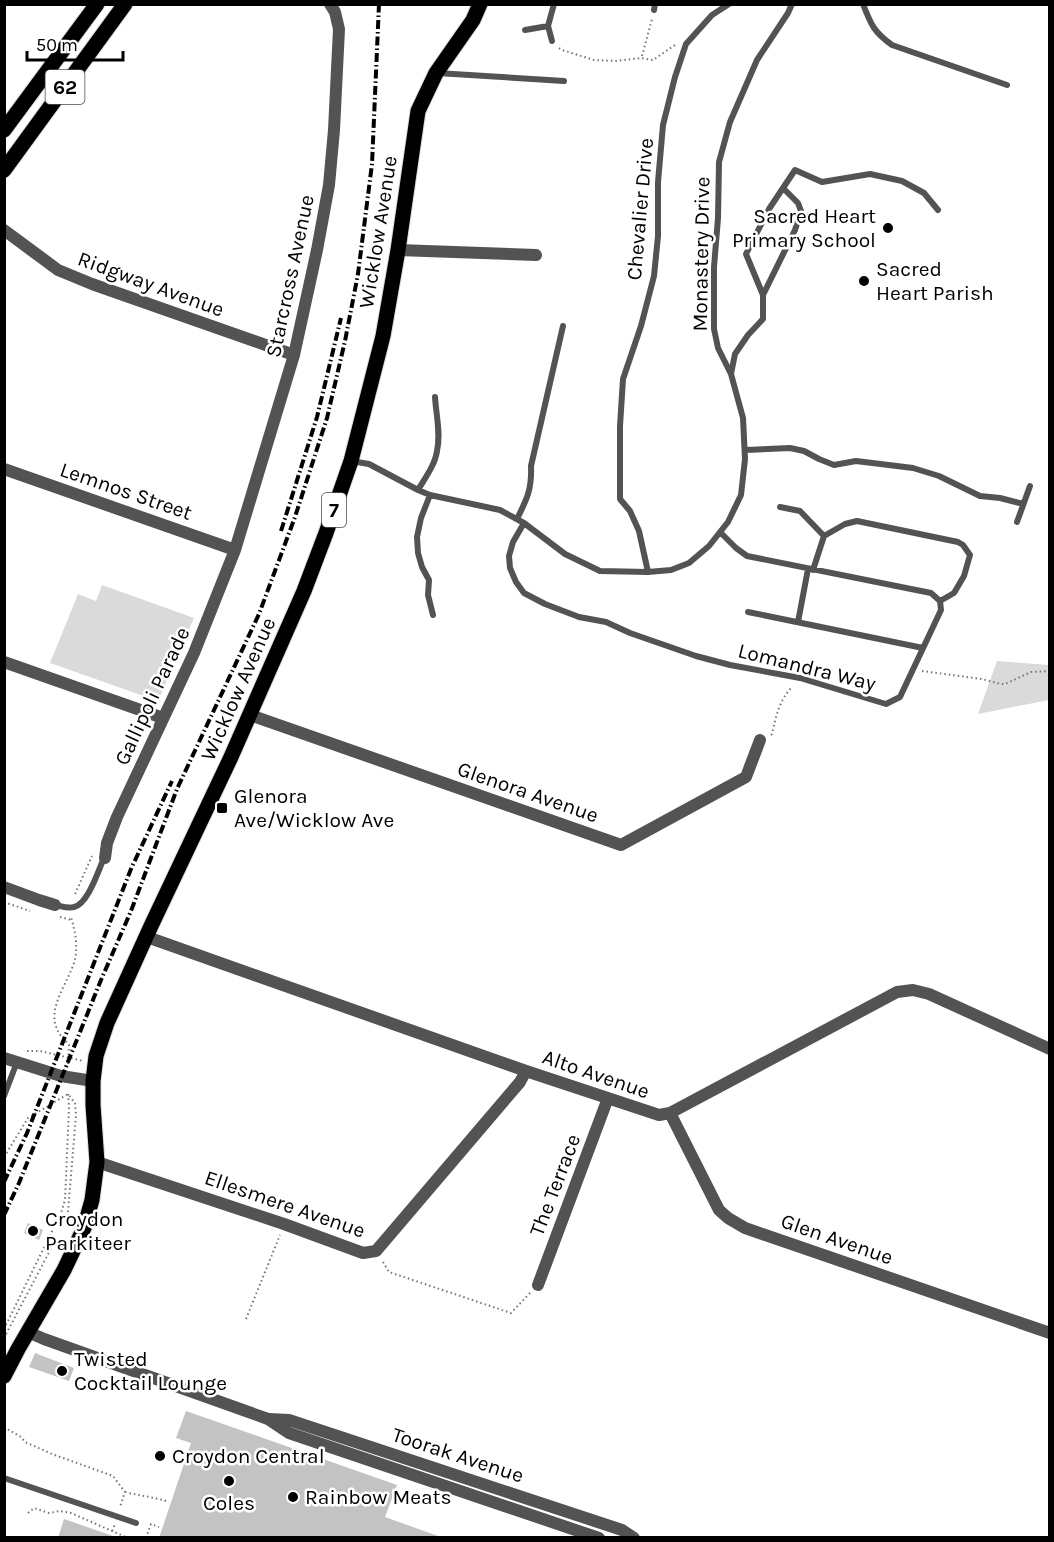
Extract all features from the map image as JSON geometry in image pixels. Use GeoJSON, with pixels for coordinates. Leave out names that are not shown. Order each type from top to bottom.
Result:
{"type":"FeatureCollection","features":[{"type":"Feature","properties":{"kind":"main road","name":"62"},"geometry":{"type":"LineString","coordinates":[[4,130],[97,4]]}},
{"type":"Feature","properties":{"kind":"main road","name":"62"},"geometry":{"type":"LineString","coordinates":[[5,169],[125,4]]}},
{"type":"Feature","properties":{"kind":"main road","name":"Wicklow Avenue"},"geometry":{"type":"LineString","coordinates":[[4,1376],[64,1270],[84,1228],[92,1200],[97,1162],[93,1081],[96,1056],[107,1023],[250,715],[304,591],[351,461],[382,336],[398,250],[418,111],[436,73],[473,20],[480,4]]}},
{"type":"Feature","properties":{"kind":"street","name":"Starcross Avenue"},"geometry":{"type":"LineString","coordinates":[[235,550],[294,355],[317,250],[334,130],[339,28],[335,12],[330,4]]}},
{"type":"Feature","properties":{"kind":"street","name":"Ridgway Avenue"},"geometry":{"type":"LineString","coordinates":[[4,230],[58,270],[294,355]]}},
{"type":"Feature","properties":{"kind":"street"},"geometry":{"type":"LineString","coordinates":[[398,250],[536,255]]}},
{"type":"Feature","properties":{"kind":"street","name":"Lemnos Street"},"geometry":{"type":"LineString","coordinates":[[4,469],[235,550]]}},
{"type":"Feature","properties":{"kind":"street","name":"Gallipoli Parade"},"geometry":{"type":"LineString","coordinates":[[105,853],[117,817],[194,653],[235,550]]}},
{"type":"Feature","properties":{"kind":"street"},"geometry":{"type":"LineString","coordinates":[[4,662],[163,718]]}},
{"type":"Feature","properties":{"kind":"street","name":"Glenora Avenue"},"geometry":{"type":"LineString","coordinates":[[250,715],[621,845],[746,777],[760,740]]}},
{"type":"Feature","properties":{"kind":"street"},"geometry":{"type":"LineString","coordinates":[[4,887],[39,900],[56,910]]}},
{"type":"Feature","properties":{"kind":"street","name":"Alto Avenue"},"geometry":{"type":"LineString","coordinates":[[147,937],[525,1071],[658,1115],[670,1113],[897,992],[913,990],[929,994],[1050,1049]]}},
{"type":"Feature","properties":{"kind":"street"},"geometry":{"type":"LineString","coordinates":[[4,1058],[20,1057],[61,1076],[93,1081]]}},
{"type":"Feature","properties":{"kind":"street","name":"Ellesmere Avenue"},"geometry":{"type":"LineString","coordinates":[[97,1162],[284,1224],[363,1253],[376,1251],[520,1082],[525,1071]]}},
{"type":"Feature","properties":{"kind":"street","name":"The Terrace"},"geometry":{"type":"LineString","coordinates":[[538,1285],[608,1098]]}},
{"type":"Feature","properties":{"kind":"street","name":"Glen Avenue"},"geometry":{"type":"LineString","coordinates":[[670,1113],[719,1209],[728,1218],[745,1228],[1050,1333]]}},
{"type":"Feature","properties":{"kind":"street","name":"Toorak Avenue"},"geometry":{"type":"LineString","coordinates":[[28,1332],[268,1419],[289,1433],[599,1538]]}},
{"type":"Feature","properties":{"kind":"street","name":"Toorak Avenue"},"geometry":{"type":"LineString","coordinates":[[268,1419],[289,1420],[622,1530],[634,1538]]}},
{"type":"Feature","properties":{"kind":"lane"},"geometry":{"type":"LineString","coordinates":[[552,41],[548,26],[554,4]]}},
{"type":"Feature","properties":{"kind":"lane","name":"Chevalier Drive"},"geometry":{"type":"LineString","coordinates":[[648,572],[639,531],[630,511],[620,499],[620,426],[623,379],[641,326],[654,276],[663,125],[675,77],[686,44],[712,15],[729,4]]}},
{"type":"Feature","properties":{"kind":"lane","name":"Monastery Drive"},"geometry":{"type":"LineString","coordinates":[[351,461],[369,465],[430,495],[500,510],[524,523],[565,554],[600,571],[671,570],[689,563],[709,546],[728,522],[741,495],[745,459],[743,418],[731,374],[718,348],[714,320],[719,162],[730,122],[757,60],[792,4]]}},
{"type":"Feature","properties":{"kind":"lane"},"geometry":{"type":"LineString","coordinates":[[863,4],[872,27],[892,45],[1007,85]]}},
{"type":"Feature","properties":{"kind":"lane"},"geometry":{"type":"LineString","coordinates":[[525,30],[548,26]]}},
{"type":"Feature","properties":{"kind":"lane"},"geometry":{"type":"LineString","coordinates":[[436,73],[564,81]]}},
{"type":"Feature","properties":{"kind":"lane"},"geometry":{"type":"LineString","coordinates":[[764,295],[746,254],[769,209],[795,170],[822,182],[870,174],[902,181],[924,193],[938,210]]}},
{"type":"Feature","properties":{"kind":"lane"},"geometry":{"type":"LineString","coordinates":[[731,374],[735,354],[763,319],[764,295],[795,230],[801,211],[798,203],[783,188]]}},
{"type":"Feature","properties":{"kind":"lane"},"geometry":{"type":"LineString","coordinates":[[517,519],[527,499],[532,481],[531,466],[562,326]]}},
{"type":"Feature","properties":{"kind":"lane"},"geometry":{"type":"LineString","coordinates":[[417,490],[432,467],[437,451],[435,397]]}},
{"type":"Feature","properties":{"kind":"lane"},"geometry":{"type":"LineString","coordinates":[[745,450],[790,448],[804,451],[834,465],[856,461],[913,468],[939,476],[980,496],[1023,504]]}},
{"type":"Feature","properties":{"kind":"lane"},"geometry":{"type":"LineString","coordinates":[[1017,522],[1030,486]]}},
{"type":"Feature","properties":{"kind":"lane"},"geometry":{"type":"LineString","coordinates":[[430,495],[417,537],[418,553],[429,580],[428,595],[433,615]]}},
{"type":"Feature","properties":{"kind":"lane"},"geometry":{"type":"LineString","coordinates":[[780,507],[800,511],[824,536]]}},
{"type":"Feature","properties":{"kind":"lane"},"geometry":{"type":"LineString","coordinates":[[720,532],[747,556],[810,569],[931,593],[940,601],[954,593],[964,576],[970,555],[958,542],[857,521],[844,524],[824,536],[810,569],[798,622]]}},
{"type":"Feature","properties":{"kind":"lane","name":"Lomandra Way"},"geometry":{"type":"LineString","coordinates":[[524,523],[513,542],[509,556],[510,568],[524,593],[545,604],[571,614],[606,622],[630,633],[696,656],[800,678],[886,704],[900,697],[940,610],[940,601]]}},
{"type":"Feature","properties":{"kind":"lane"},"geometry":{"type":"LineString","coordinates":[[748,612],[923,648]]}},
{"type":"Feature","properties":{"kind":"lane"},"geometry":{"type":"LineString","coordinates":[[56,910],[80,905],[86,898],[105,853]]}},
{"type":"Feature","properties":{"kind":"lane"},"geometry":{"type":"LineString","coordinates":[[4,1096],[20,1057]]}},
{"type":"Feature","properties":{"kind":"lane"},"geometry":{"type":"LineString","coordinates":[[4,1478],[136,1523]]}},
{"type":"Feature","properties":{"kind":"path"},"geometry":{"type":"LineString","coordinates":[[641,58],[654,7]]}},
{"type":"Feature","properties":{"kind":"path"},"geometry":{"type":"LineString","coordinates":[[552,41],[562,50],[594,60],[616,61],[641,58],[653,60],[685,38],[689,32],[696,34]]}},
{"type":"Feature","properties":{"kind":"path"},"geometry":{"type":"LineString","coordinates":[[913,669],[982,679],[1000,684],[1005,684],[1031,672],[1050,671]]}},
{"type":"Feature","properties":{"kind":"path"},"geometry":{"type":"LineString","coordinates":[[760,740],[772,734],[776,713],[784,696],[800,678]]}},
{"type":"Feature","properties":{"kind":"path"},"geometry":{"type":"LineString","coordinates":[[4,1329],[57,1225],[65,1200],[69,1045],[54,1024],[56,1005],[75,959],[76,944],[70,904],[94,852],[105,853]]}},
{"type":"Feature","properties":{"kind":"path"},"geometry":{"type":"LineString","coordinates":[[56,910],[72,921]]}},
{"type":"Feature","properties":{"kind":"path"},"geometry":{"type":"LineString","coordinates":[[20,1057],[40,1051],[68,1058]]}},
{"type":"Feature","properties":{"kind":"path"},"geometry":{"type":"LineString","coordinates":[[4,1157],[28,1118],[68,1095]]}},
{"type":"Feature","properties":{"kind":"path"},"geometry":{"type":"LineString","coordinates":[[68,1095],[75,1103],[76,1115],[68,1212]]}},
{"type":"Feature","properties":{"kind":"path"},"geometry":{"type":"LineString","coordinates":[[246,1318],[284,1224]]}},
{"type":"Feature","properties":{"kind":"path"},"geometry":{"type":"LineString","coordinates":[[4,1338],[55,1241]]}},
{"type":"Feature","properties":{"kind":"path"},"geometry":{"type":"LineString","coordinates":[[376,1251],[389,1272],[511,1313],[538,1285]]}},
{"type":"Feature","properties":{"kind":"path"},"geometry":{"type":"LineString","coordinates":[[4,1427],[25,1442],[113,1476],[125,1492],[169,1502]]}},
{"type":"Feature","properties":{"kind":"path"},"geometry":{"type":"LineString","coordinates":[[112,1531],[125,1492]]}},
{"type":"Feature","properties":{"kind":"path"},"geometry":{"type":"LineString","coordinates":[[28,1513],[34,1508],[49,1514],[60,1511],[71,1513],[128,1538]]}},
{"type":"Feature","properties":{"kind":"path"},"geometry":{"type":"LineString","coordinates":[[146,1538],[151,1524],[159,1527]]}},
{"type":"Feature","properties":{"kind":"shaded area"},"geometry":{"type":"Polygon","coordinates":[[[102,585],[194,618],[158,701],[50,663],[78,594],[96,601],[102,585]]]}},
{"type":"Feature","properties":{"kind":"shaded area"},"geometry":{"type":"Polygon","coordinates":[[[997,661],[1049,665],[1049,700],[978,714],[997,661]]]}},
{"type":"Feature","properties":{"kind":"building","name":"Croydon Parkiteer"},"geometry":{"type":"Polygon","coordinates":[[[28,1223],[43,1230],[39,1240],[24,1233],[28,1223]]]}},
{"type":"Feature","properties":{"kind":"building"},"geometry":{"type":"Polygon","coordinates":[[[35,1353],[74,1368],[69,1381],[29,1367],[35,1353]]]}},
{"type":"Feature","properties":{"kind":"building","name":"Croydon Central"},"geometry":{"type":"Polygon","coordinates":[[[186,1411],[397,1485],[385,1517],[438,1536],[437,1538],[159,1538],[191,1443],[176,1438],[186,1411]]]}},
{"type":"Feature","properties":{"kind":"building"},"geometry":{"type":"Polygon","coordinates":[[[64,1519],[113,1536],[112,1538],[58,1538],[64,1519]]]}},
{"type":"Feature","properties":{"kind":"railway"},"geometry":{"type":"LineString","coordinates":[[4,1215],[131,911],[177,789],[259,614],[295,517],[327,418],[358,274],[372,164],[379,4]]}},
{"type":"Feature","properties":{"kind":"railway"},"geometry":{"type":"LineString","coordinates":[[281,531],[317,417],[341,318]]}},
{"type":"Feature","properties":{"kind":"railway"},"geometry":{"type":"LineString","coordinates":[[4,1182],[27,1133],[131,869],[172,781]]}},
{"type":"Feature","properties":{"kind":"place","name":"Sacred Heart Primary School"},"geometry":{"type":"Point","coordinates":[888,228]}},
{"type":"Feature","properties":{"kind":"place","name":"Sacred Heart Parish"},"geometry":{"type":"Point","coordinates":[864,281]}},
{"type":"Feature","properties":{"kind":"place","name":"Glenora Ave/Wicklow Ave"},"geometry":{"type":"Point","coordinates":[222,808]}},
{"type":"Feature","properties":{"kind":"place","name":"Croydon Parkiteer"},"geometry":{"type":"Point","coordinates":[33,1231]}},
{"type":"Feature","properties":{"kind":"place","name":"Twisted Cocktail Lounge"},"geometry":{"type":"Point","coordinates":[62,1371]}},
{"type":"Feature","properties":{"kind":"place","name":"Croydon Central"},"geometry":{"type":"Point","coordinates":[160,1456]}},
{"type":"Feature","properties":{"kind":"place","name":"Coles"},"geometry":{"type":"Point","coordinates":[229,1481]}},
{"type":"Feature","properties":{"kind":"place","name":"Rainbow Meats"},"geometry":{"type":"Point","coordinates":[293,1497]}}]}
